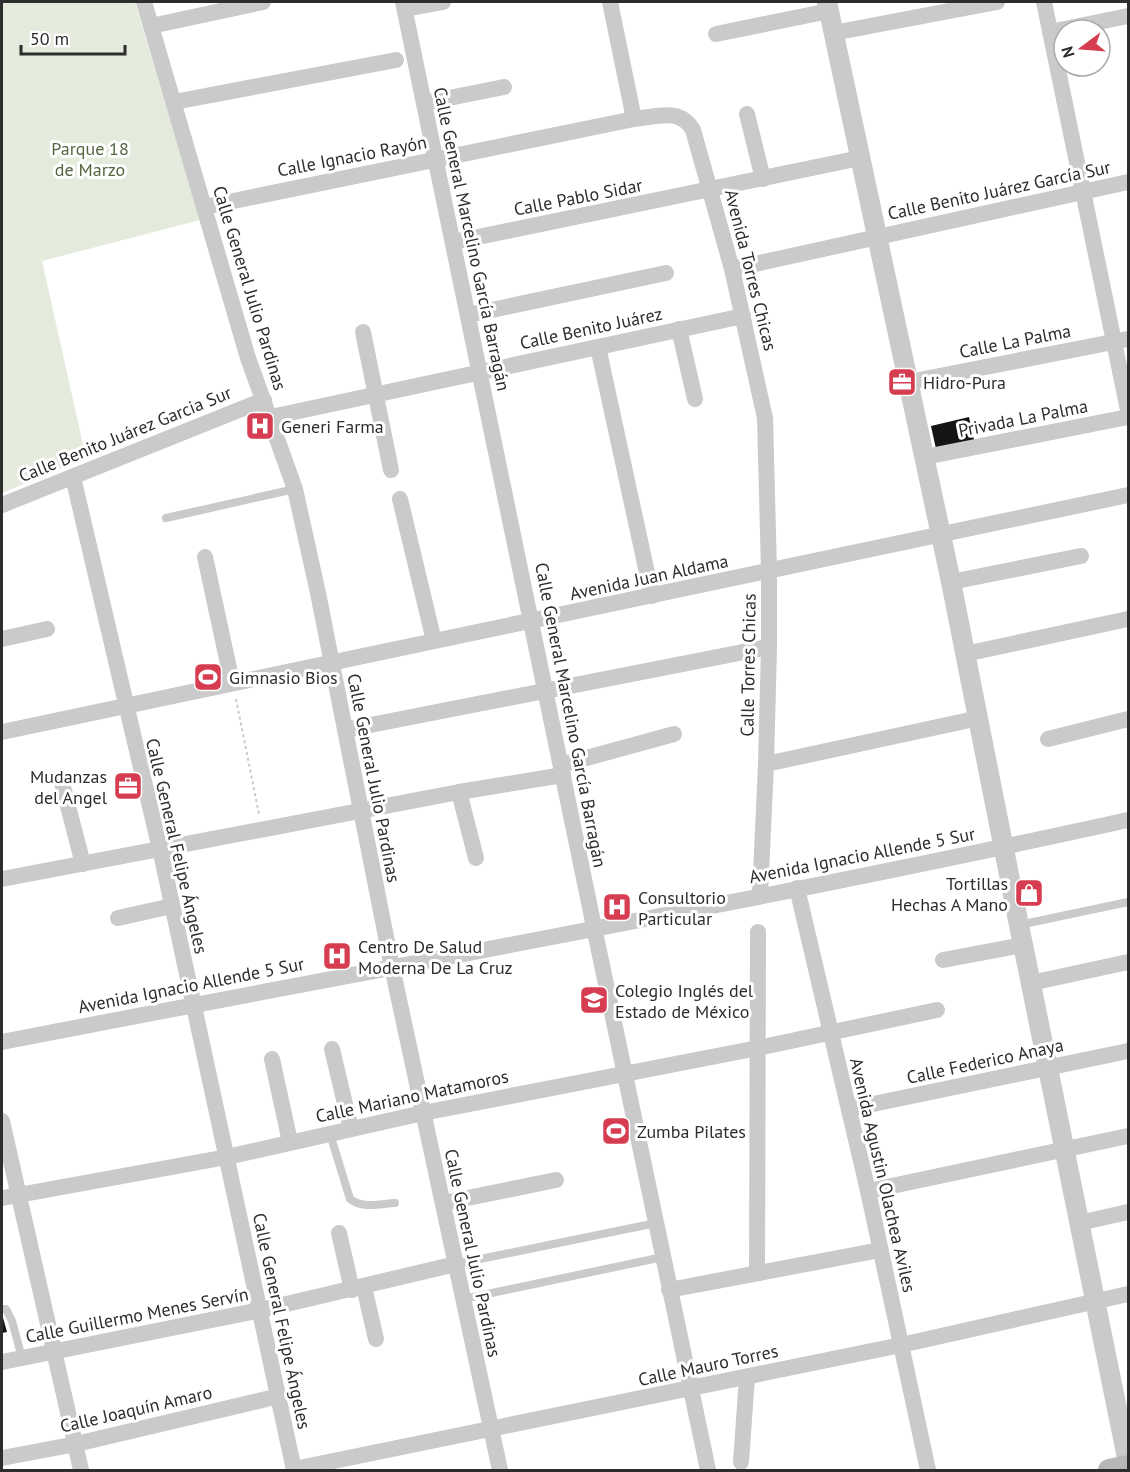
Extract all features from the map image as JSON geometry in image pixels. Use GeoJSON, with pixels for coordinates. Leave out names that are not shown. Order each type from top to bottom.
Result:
{"type":"FeatureCollection","features":[{"type":"Feature","properties":{"kind":"main road"},"geometry":{"type":"LineString","coordinates":[[1109,1470],[1128,1465]]}},
{"type":"Feature","properties":{"kind":"street","name":"Calle General Julio Pardinas"},"geometry":{"type":"LineString","coordinates":[[144,2],[248,358],[295,489],[332,661],[392,966],[500,1470]]}},
{"type":"Feature","properties":{"kind":"street"},"geometry":{"type":"LineString","coordinates":[[151,26],[263,2]]}},
{"type":"Feature","properties":{"kind":"street"},"geometry":{"type":"LineString","coordinates":[[404,5],[443,2]]}},
{"type":"Feature","properties":{"kind":"street"},"geometry":{"type":"LineString","coordinates":[[610,2],[634,119]]}},
{"type":"Feature","properties":{"kind":"street"},"geometry":{"type":"LineString","coordinates":[[833,33],[997,2]]}},
{"type":"Feature","properties":{"kind":"street"},"geometry":{"type":"LineString","coordinates":[[1044,2],[1084,192],[1121,340],[1128,411]]}},
{"type":"Feature","properties":{"kind":"street","name":"Calle General Marcelino García Barragán"},"geometry":{"type":"LineString","coordinates":[[404,5],[708,1470]]}},
{"type":"Feature","properties":{"kind":"street"},"geometry":{"type":"LineString","coordinates":[[716,34],[828,6],[979,718],[1128,1465]]}},
{"type":"Feature","properties":{"kind":"street"},"geometry":{"type":"LineString","coordinates":[[1050,32],[1128,16]]}},
{"type":"Feature","properties":{"kind":"street"},"geometry":{"type":"LineString","coordinates":[[174,102],[396,60]]}},
{"type":"Feature","properties":{"kind":"street"},"geometry":{"type":"LineString","coordinates":[[424,103],[504,87]]}},
{"type":"Feature","properties":{"kind":"street"},"geometry":{"type":"LineString","coordinates":[[747,114],[763,179]]}},
{"type":"Feature","properties":{"kind":"street","name":"Calle Ignacio Rayón"},"geometry":{"type":"LineString","coordinates":[[204,207],[634,119],[667,115],[685,118]]}},
{"type":"Feature","properties":{"kind":"street","name":"Avenida Torres Chicas"},"geometry":{"type":"LineString","coordinates":[[685,118],[693,130],[732,269],[762,398],[766,436]]}},
{"type":"Feature","properties":{"kind":"street","name":"Calle Pablo Sidar"},"geometry":{"type":"LineString","coordinates":[[454,242],[860,158]]}},
{"type":"Feature","properties":{"kind":"street","name":"Calle Benito Juárez García Sur"},"geometry":{"type":"LineString","coordinates":[[732,269],[1128,182]]}},
{"type":"Feature","properties":{"kind":"street"},"geometry":{"type":"LineString","coordinates":[[468,315],[666,273]]}},
{"type":"Feature","properties":{"kind":"street","name":"Calle Benito Juárez"},"geometry":{"type":"LineString","coordinates":[[271,417],[743,316]]}},
{"type":"Feature","properties":{"kind":"street"},"geometry":{"type":"LineString","coordinates":[[679,329],[695,399]]}},
{"type":"Feature","properties":{"kind":"street"},"geometry":{"type":"LineString","coordinates":[[363,332],[391,471]]}},
{"type":"Feature","properties":{"kind":"street","name":"Calle La Palma"},"geometry":{"type":"LineString","coordinates":[[909,382],[1121,340]]}},
{"type":"Feature","properties":{"kind":"street"},"geometry":{"type":"LineString","coordinates":[[598,346],[652,596]]}},
{"type":"Feature","properties":{"kind":"street","name":"Calle Benito Juárez Garcia Sur"},"geometry":{"type":"LineString","coordinates":[[2,505],[264,400]]}},
{"type":"Feature","properties":{"kind":"street","name":"Privada La Palma"},"geometry":{"type":"LineString","coordinates":[[925,457],[1128,417]]}},
{"type":"Feature","properties":{"kind":"street","name":"Calle Torres Chicas"},"geometry":{"type":"LineString","coordinates":[[760,895],[769,647],[766,436]]}},
{"type":"Feature","properties":{"kind":"street","name":"Calle General Felipe Ángeles"},"geometry":{"type":"LineString","coordinates":[[73,477],[160,849],[294,1469]]}},
{"type":"Feature","properties":{"kind":"street","name":"Avenida Juan Aldama"},"geometry":{"type":"LineString","coordinates":[[2,732],[1128,495]]}},
{"type":"Feature","properties":{"kind":"street"},"geometry":{"type":"LineString","coordinates":[[400,499],[434,641]]}},
{"type":"Feature","properties":{"kind":"street"},"geometry":{"type":"LineString","coordinates":[[205,556],[232,682]]}},
{"type":"Feature","properties":{"kind":"street"},"geometry":{"type":"LineString","coordinates":[[951,582],[1082,556]]}},
{"type":"Feature","properties":{"kind":"street"},"geometry":{"type":"LineString","coordinates":[[965,654],[1128,619]]}},
{"type":"Feature","properties":{"kind":"street"},"geometry":{"type":"LineString","coordinates":[[2,639],[47,628]]}},
{"type":"Feature","properties":{"kind":"street"},"geometry":{"type":"LineString","coordinates":[[345,730],[769,647]]}},
{"type":"Feature","properties":{"kind":"street"},"geometry":{"type":"LineString","coordinates":[[766,765],[979,718]]}},
{"type":"Feature","properties":{"kind":"street"},"geometry":{"type":"LineString","coordinates":[[1048,739],[1128,719]]}},
{"type":"Feature","properties":{"kind":"street"},"geometry":{"type":"LineString","coordinates":[[2,879],[360,812],[562,770],[674,734]]}},
{"type":"Feature","properties":{"kind":"street"},"geometry":{"type":"LineString","coordinates":[[62,783],[83,864]]}},
{"type":"Feature","properties":{"kind":"street"},"geometry":{"type":"LineString","coordinates":[[459,792],[476,858]]}},
{"type":"Feature","properties":{"kind":"street","name":"Avenida Ignacio Allende 5 Sur"},"geometry":{"type":"LineString","coordinates":[[2,1042],[1004,848],[1128,820]]}},
{"type":"Feature","properties":{"kind":"street","name":"Avenida Agustin Olachea Aviles"},"geometry":{"type":"LineString","coordinates":[[797,888],[849,1109],[928,1470]]}},
{"type":"Feature","properties":{"kind":"street"},"geometry":{"type":"LineString","coordinates":[[118,918],[172,906]]}},
{"type":"Feature","properties":{"kind":"street"},"geometry":{"type":"LineString","coordinates":[[757,1273],[758,932]]}},
{"type":"Feature","properties":{"kind":"street"},"geometry":{"type":"LineString","coordinates":[[943,960],[1023,945]]}},
{"type":"Feature","properties":{"kind":"street"},"geometry":{"type":"LineString","coordinates":[[1031,983],[1128,962]]}},
{"type":"Feature","properties":{"kind":"street","name":"Calle Mariano Matamoros"},"geometry":{"type":"LineString","coordinates":[[10,1196],[227,1157],[423,1113],[758,1048],[936,1010]]}},
{"type":"Feature","properties":{"kind":"street"},"geometry":{"type":"LineString","coordinates":[[332,1049],[351,1130]]}},
{"type":"Feature","properties":{"kind":"street","name":"Calle Federico Anaya"},"geometry":{"type":"LineString","coordinates":[[849,1109],[1128,1051]]}},
{"type":"Feature","properties":{"kind":"street"},"geometry":{"type":"LineString","coordinates":[[272,1059],[290,1142]]}},
{"type":"Feature","properties":{"kind":"street"},"geometry":{"type":"LineString","coordinates":[[2,1121],[10,1196],[56,1352],[81,1470]]}},
{"type":"Feature","properties":{"kind":"street"},"geometry":{"type":"LineString","coordinates":[[867,1191],[1128,1136]]}},
{"type":"Feature","properties":{"kind":"street"},"geometry":{"type":"LineString","coordinates":[[443,1203],[556,1180]]}},
{"type":"Feature","properties":{"kind":"street"},"geometry":{"type":"LineString","coordinates":[[1079,1223],[1128,1212]]}},
{"type":"Feature","properties":{"kind":"street"},"geometry":{"type":"LineString","coordinates":[[339,1233],[376,1339]]}},
{"type":"Feature","properties":{"kind":"street"},"geometry":{"type":"LineString","coordinates":[[669,1290],[880,1250]]}},
{"type":"Feature","properties":{"kind":"street","name":"Calle Guillermo Menes Servín"},"geometry":{"type":"LineString","coordinates":[[2,1362],[261,1310],[456,1264]]}},
{"type":"Feature","properties":{"kind":"street","name":"Calle Mauro Torres"},"geometry":{"type":"LineString","coordinates":[[294,1469],[901,1345],[1128,1294]]}},
{"type":"Feature","properties":{"kind":"street"},"geometry":{"type":"LineString","coordinates":[[741,1462],[747,1377]]}},
{"type":"Feature","properties":{"kind":"street","name":"Calle Joaquín Amaro"},"geometry":{"type":"LineString","coordinates":[[2,1458],[76,1444],[279,1396]]}},
{"type":"Feature","properties":{"kind":"lane"},"geometry":{"type":"LineString","coordinates":[[166,518],[295,489]]}},
{"type":"Feature","properties":{"kind":"lane"},"geometry":{"type":"LineString","coordinates":[[1019,925],[1128,902]]}},
{"type":"Feature","properties":{"kind":"lane"},"geometry":{"type":"LineString","coordinates":[[330,1134],[350,1199],[357,1204],[366,1205],[395,1203]]}},
{"type":"Feature","properties":{"kind":"lane"},"geometry":{"type":"LineString","coordinates":[[456,1264],[656,1222]]}},
{"type":"Feature","properties":{"kind":"lane"},"geometry":{"type":"LineString","coordinates":[[463,1299],[663,1257]]}},
{"type":"Feature","properties":{"kind":"lane"},"geometry":{"type":"LineString","coordinates":[[2,1309],[6,1309],[12,1321],[22,1358]]}},
{"type":"Feature","properties":{"kind":"path"},"geometry":{"type":"LineString","coordinates":[[232,682],[262,831]]}},
{"type":"Feature","properties":{"kind":"green space","name":"Parque 18 de Marzo"},"geometry":{"type":"Polygon","coordinates":[[[2,2],[135,2],[200,220],[42,261],[86,458],[2,493],[2,2]]]}},
{"type":"Feature","properties":{"kind":"building"},"geometry":{"type":"Polygon","coordinates":[[[969,417],[974,440],[936,449],[931,426],[969,417]]]}},
{"type":"Feature","properties":{"kind":"building"},"geometry":{"type":"Polygon","coordinates":[[[2,1314],[7,1332],[2,1333],[2,1314]]]}},
{"type":"Feature","properties":{"kind":"place","name":"Hidro-Pura"},"geometry":{"type":"Point","coordinates":[902,382]}},
{"type":"Feature","properties":{"kind":"place","name":"Generi Farma"},"geometry":{"type":"Point","coordinates":[260,426]}},
{"type":"Feature","properties":{"kind":"place","name":"Gimnasio Bios"},"geometry":{"type":"Point","coordinates":[208,677]}},
{"type":"Feature","properties":{"kind":"place","name":"Mudanzas del Angel"},"geometry":{"type":"Point","coordinates":[128,786]}},
{"type":"Feature","properties":{"kind":"place","name":"Tortillas Hechas A Mano"},"geometry":{"type":"Point","coordinates":[1029,893]}},
{"type":"Feature","properties":{"kind":"place","name":"Consultorio Particular"},"geometry":{"type":"Point","coordinates":[617,907]}},
{"type":"Feature","properties":{"kind":"place","name":"Centro De Salud Moderna De La Cruz"},"geometry":{"type":"Point","coordinates":[337,956]}},
{"type":"Feature","properties":{"kind":"place","name":"Colegio Inglés del Estado de México"},"geometry":{"type":"Point","coordinates":[594,1000]}},
{"type":"Feature","properties":{"kind":"place","name":"Zumba Pilates"},"geometry":{"type":"Point","coordinates":[616,1131]}}]}
